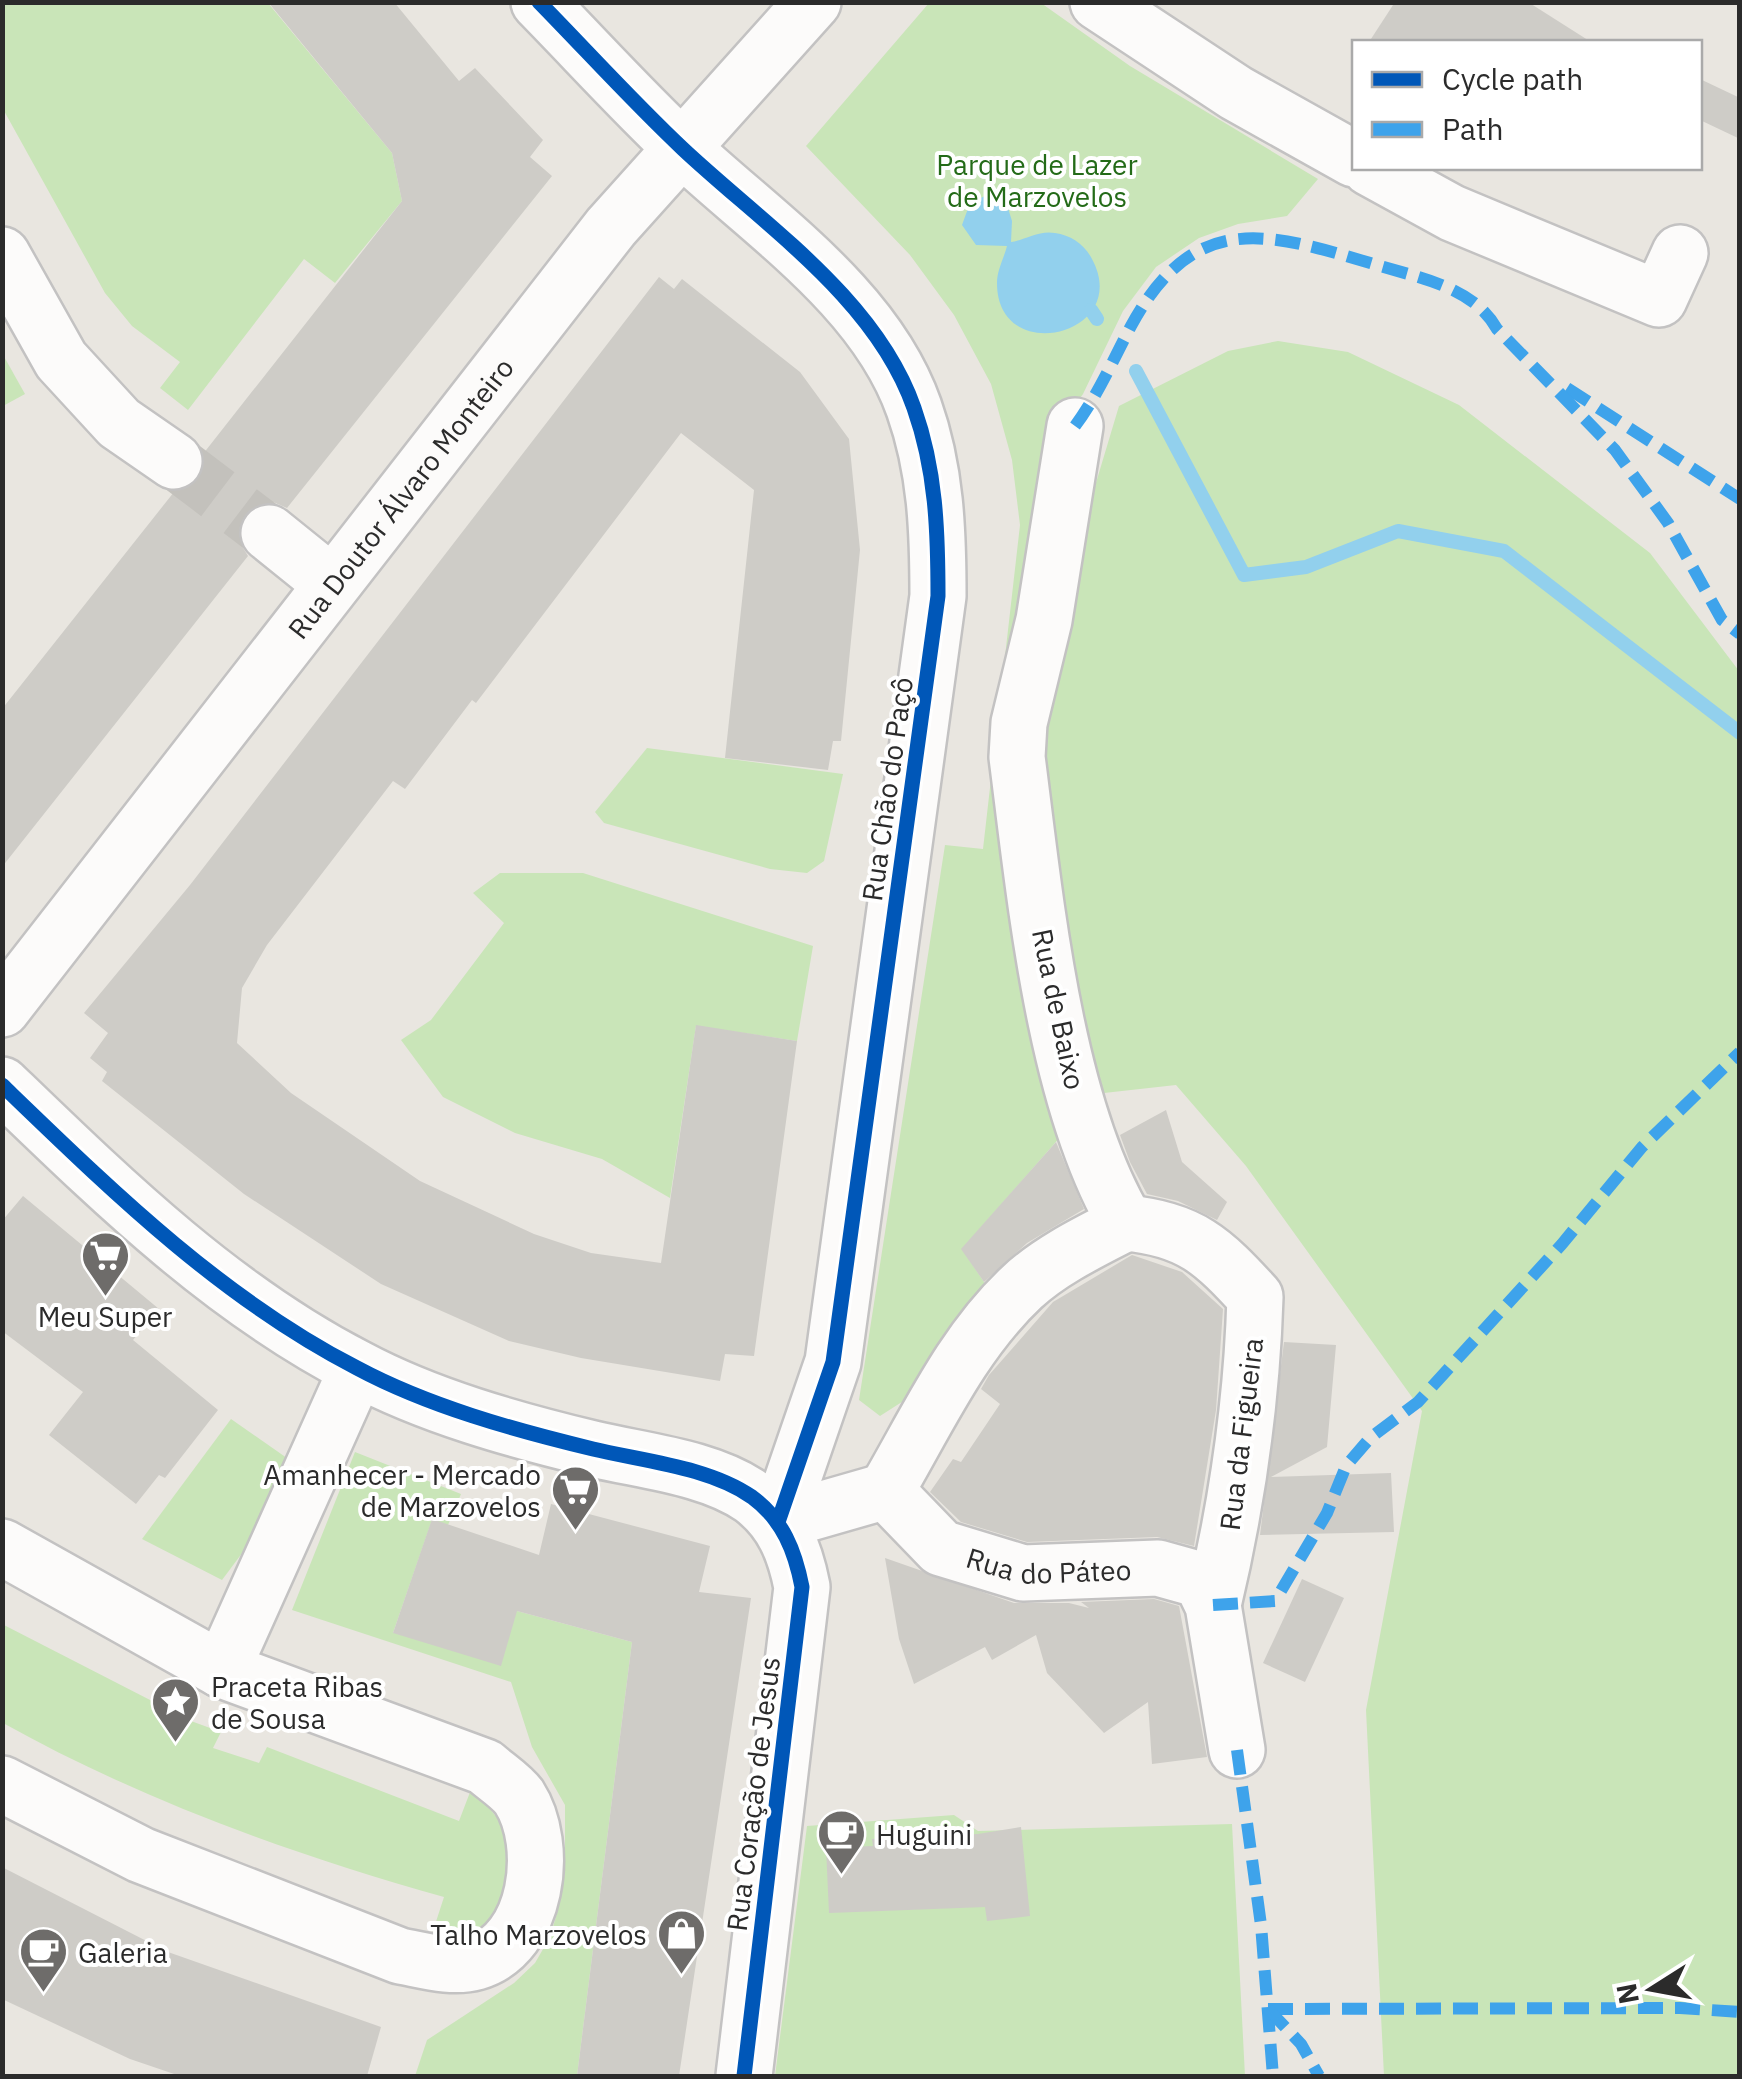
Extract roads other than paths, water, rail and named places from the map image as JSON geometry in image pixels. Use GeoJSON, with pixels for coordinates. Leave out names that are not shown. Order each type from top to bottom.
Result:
{"type":"FeatureCollection","features":[{"type":"Feature","properties":{"kind":"street","name":"Rua Chão do Paçô"},"geometry":{"type":"LineString","coordinates":[[539,2],[680,146],[846,298],[884,350],[913,405],[930,463],[938,520],[938,596],[833,1362],[778,1522]]}},
{"type":"Feature","properties":{"kind":"street","name":"Rua Doutor Álvaro Monteiro"},"geometry":{"type":"LineString","coordinates":[[2,1010],[611,226],[813,2]]}},
{"type":"Feature","properties":{"kind":"street"},"geometry":{"type":"LineString","coordinates":[[1098,2],[1236,93],[1352,158]]}},
{"type":"Feature","properties":{"kind":"street"},"geometry":{"type":"LineString","coordinates":[[1374,170],[1452,214],[1659,299],[1680,253]]}},
{"type":"Feature","properties":{"kind":"street"},"geometry":{"type":"LineString","coordinates":[[2,256],[61,360],[120,423],[174,461]]}},
{"type":"Feature","properties":{"kind":"street","name":"Rua de Baixo"},"geometry":{"type":"LineString","coordinates":[[1075,426],[1044,620],[1019,722],[1017,757],[1065,1064],[1107,1191],[1126,1223]]}},
{"type":"Feature","properties":{"kind":"street"},"geometry":{"type":"LineString","coordinates":[[269,532],[331,584]]}},
{"type":"Feature","properties":{"kind":"street"},"geometry":{"type":"LineString","coordinates":[[2,1085],[132,1210],[234,1292],[357,1369],[552,1439],[722,1482],[752,1497],[778,1522],[886,1491],[986,1327],[1023,1286],[1080,1246],[1126,1223]]}},
{"type":"Feature","properties":{"kind":"street","name":"Rua da Figueira"},"geometry":{"type":"LineString","coordinates":[[1126,1223],[1166,1227],[1202,1245],[1216,1254],[1255,1298],[1252,1378],[1229,1537],[1214,1605]]}},
{"type":"Feature","properties":{"kind":"street"},"geometry":{"type":"LineString","coordinates":[[222,1670],[357,1369]]}},
{"type":"Feature","properties":{"kind":"street","name":"Rua do Páteo"},"geometry":{"type":"LineString","coordinates":[[886,1491],[940,1548],[1024,1573],[1090,1574],[1158,1568],[1200,1580],[1214,1605]]}},
{"type":"Feature","properties":{"kind":"street","name":"Rua Coração de Jesus"},"geometry":{"type":"LineString","coordinates":[[744,2076],[802,1587],[795,1554],[778,1522]]}},
{"type":"Feature","properties":{"kind":"street"},"geometry":{"type":"LineString","coordinates":[[2,1547],[222,1670],[485,1766],[518,1796],[535,1836],[536,1882],[521,1920],[504,1946],[476,1962],[440,1964],[400,1956],[142,1855],[2,1784]]}},
{"type":"Feature","properties":{"kind":"street"},"geometry":{"type":"LineString","coordinates":[[1214,1605],[1237,1750]]}},
{"type":"Feature","properties":{"kind":"water"},"geometry":{"type":"Polygon","coordinates":[[[985,196],[1007,205],[1012,221],[1011,242],[1049,232],[1072,238],[1089,254],[1100,285],[1094,307],[1080,322],[1060,331],[1038,333],[1018,326],[1003,309],[997,278],[1007,246],[976,245],[962,225],[970,203],[985,196]]]}},
{"type":"Feature","properties":{"kind":"waterway"},"geometry":{"type":"LineString","coordinates":[[1091,310],[1097,319]]}},
{"type":"Feature","properties":{"kind":"waterway"},"geometry":{"type":"LineString","coordinates":[[1136,371],[1244,575],[1306,567],[1398,531],[1504,551],[1740,733]]}},
{"type":"Feature","properties":{"kind":"tunnel"},"geometry":{"type":"LineString","coordinates":[[174,461],[269,533]]}},
{"type":"Feature","properties":{"kind":"place","name":"Meu Super"},"geometry":{"type":"Point","coordinates":[105,1298]}},
{"type":"Feature","properties":{"kind":"place","name":"Amanhecer - Mercado de Marzovelos"},"geometry":{"type":"Point","coordinates":[576,1532]}},
{"type":"Feature","properties":{"kind":"place","name":"Praceta Ribas de Sousa"},"geometry":{"type":"Point","coordinates":[176,1744]}},
{"type":"Feature","properties":{"kind":"place","name":"Huguini"},"geometry":{"type":"Point","coordinates":[841,1876]}},
{"type":"Feature","properties":{"kind":"place","name":"Talho Marzovelos"},"geometry":{"type":"Point","coordinates":[682,1976]}},
{"type":"Feature","properties":{"kind":"place","name":"Galeria"},"geometry":{"type":"Point","coordinates":[43,1994]}},
{"type":"Feature","properties":{"kind":"park label","name":"Parque de Lazer de Marzovelos"},"geometry":{"type":"Point","coordinates":[1037,180]}}]}
